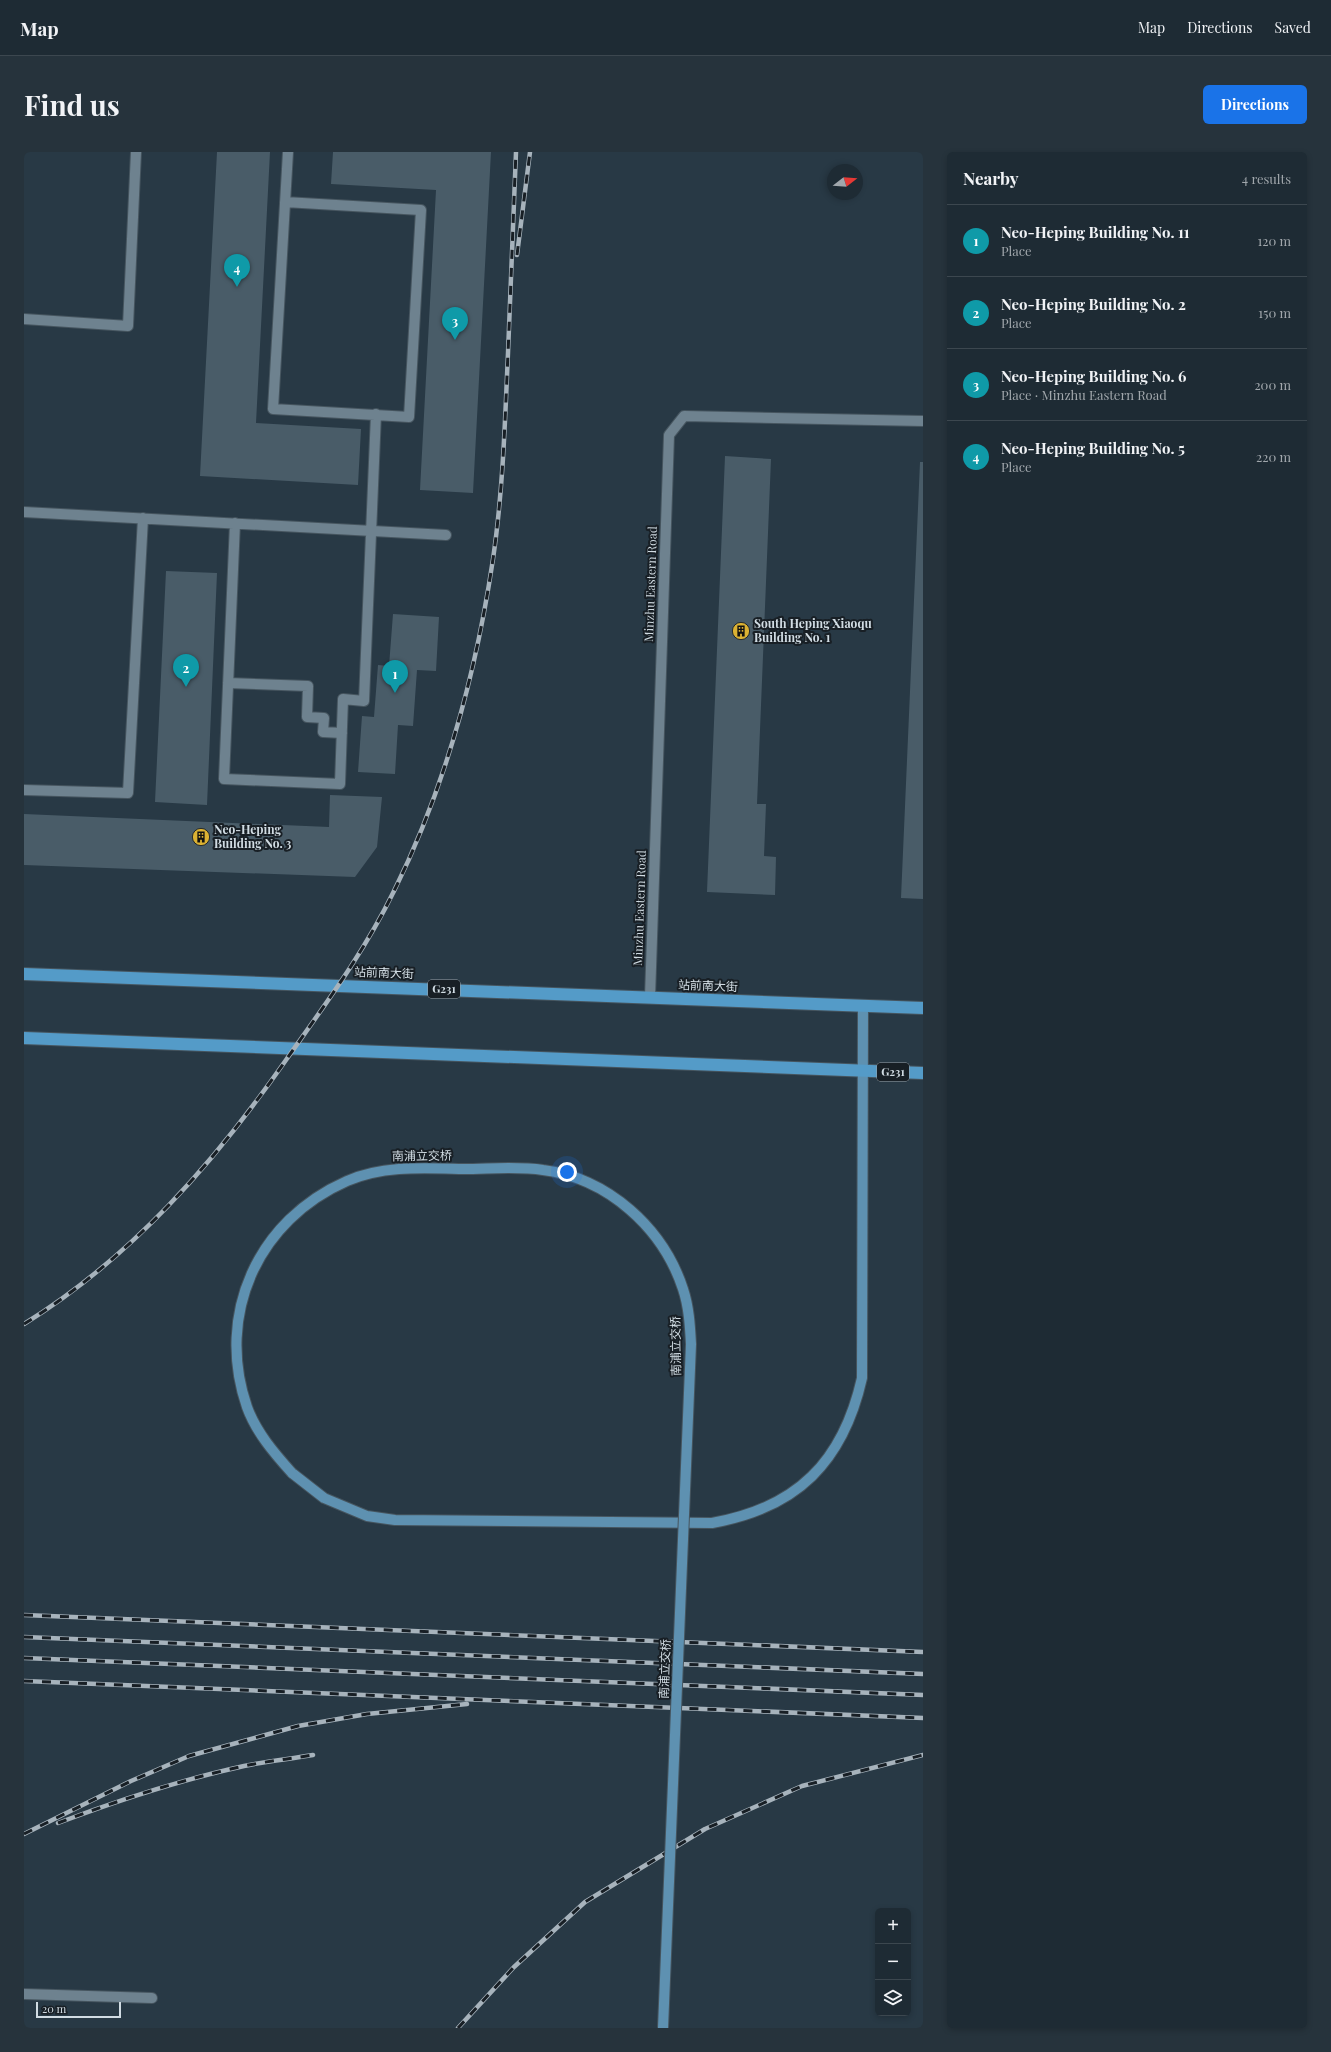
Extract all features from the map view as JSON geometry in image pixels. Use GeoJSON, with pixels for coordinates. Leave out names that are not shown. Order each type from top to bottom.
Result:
{"type":"FeatureCollection","features":[{"type":"Feature","properties":{"kind":"highway","name":"站前南大街"},"geometry":{"type":"LineString","coordinates":[[24,974],[863,1005]]}},
{"type":"Feature","properties":{"kind":"highway","name":"G231"},"geometry":{"type":"LineString","coordinates":[[863,1005],[923,1008]]}},
{"type":"Feature","properties":{"kind":"highway","name":"G231"},"geometry":{"type":"LineString","coordinates":[[24,1038],[923,1073]]}},
{"type":"Feature","properties":{"kind":"main road","name":"南浦立交桥"},"geometry":{"type":"LineString","coordinates":[[662,2028],[691,1344],[690,1316],[684,1289],[673,1264],[658,1240],[640,1219],[619,1201],[595,1186],[570,1176],[543,1170],[414,1168],[386,1170],[349,1180],[315,1197],[286,1221],[262,1251],[246,1286],[237,1326],[237,1364],[247,1408],[267,1445],[292,1473],[324,1498],[367,1516],[395,1520],[712,1523],[736,1519],[760,1511],[782,1499],[812,1476],[836,1448],[848,1426],[862,1378],[863,1005]]}},
{"type":"Feature","properties":{"kind":"street"},"geometry":{"type":"LineString","coordinates":[[24,319],[128,326],[136,152]]}},
{"type":"Feature","properties":{"kind":"street"},"geometry":{"type":"LineString","coordinates":[[285,202],[421,210],[409,416],[273,408],[285,202],[288,152]]}},
{"type":"Feature","properties":{"kind":"street"},"geometry":{"type":"LineString","coordinates":[[235,523],[224,779],[340,784],[343,700],[364,701],[376,414]]}},
{"type":"Feature","properties":{"kind":"street","name":"Minzhu Eastern Road"},"geometry":{"type":"LineString","coordinates":[[650,997],[669,435],[684,416],[923,421]]}},
{"type":"Feature","properties":{"kind":"street"},"geometry":{"type":"LineString","coordinates":[[24,512],[446,534]]}},
{"type":"Feature","properties":{"kind":"street"},"geometry":{"type":"LineString","coordinates":[[24,790],[128,793],[143,518]]}},
{"type":"Feature","properties":{"kind":"street"},"geometry":{"type":"LineString","coordinates":[[228,682],[308,686],[307,717],[324,718],[323,732],[342,733]]}},
{"type":"Feature","properties":{"kind":"street"},"geometry":{"type":"LineString","coordinates":[[24,1994],[152,1998]]}},
{"type":"Feature","properties":{"kind":"building"},"geometry":{"type":"Polygon","coordinates":[[[217,152],[270,152],[256,423],[361,429],[358,485],[200,476],[217,152]]]}},
{"type":"Feature","properties":{"kind":"building"},"geometry":{"type":"Polygon","coordinates":[[[333,152],[491,152],[473,493],[420,490],[436,190],[331,184],[333,152]]]}},
{"type":"Feature","properties":{"kind":"building","name":"South Heping Xiaoqu Building No. 1"},"geometry":{"type":"Polygon","coordinates":[[[725,456],[771,459],[757,804],[766,804],[764,856],[776,857],[775,895],[707,892],[725,456]]]}},
{"type":"Feature","properties":{"kind":"building"},"geometry":{"type":"Polygon","coordinates":[[[920,462],[923,462],[923,899],[901,898],[920,462]]]}},
{"type":"Feature","properties":{"kind":"building"},"geometry":{"type":"Polygon","coordinates":[[[166,571],[217,573],[207,805],[155,802],[166,571]]]}},
{"type":"Feature","properties":{"kind":"building"},"geometry":{"type":"Polygon","coordinates":[[[393,614],[439,617],[436,671],[417,670],[413,726],[398,725],[395,774],[358,772],[362,716],[374,717],[378,665],[389,666],[393,614]]]}},
{"type":"Feature","properties":{"kind":"building","name":"Neo-Heping Building No. 3"},"geometry":{"type":"Polygon","coordinates":[[[330,795],[382,797],[377,847],[355,877],[24,865],[24,814],[329,827],[330,795]]]}},
{"type":"Feature","properties":{"kind":"railway"},"geometry":{"type":"LineString","coordinates":[[24,1324],[63,1298],[100,1269],[135,1238],[168,1206],[230,1135],[286,1060],[357,957],[394,891],[429,812],[468,687],[478,644],[493,559],[503,456],[516,152]]}},
{"type":"Feature","properties":{"kind":"railway"},"geometry":{"type":"LineString","coordinates":[[517,255],[530,152]]}},
{"type":"Feature","properties":{"kind":"railway"},"geometry":{"type":"LineString","coordinates":[[24,1615],[923,1652]]}},
{"type":"Feature","properties":{"kind":"railway"},"geometry":{"type":"LineString","coordinates":[[24,1637],[923,1674]]}},
{"type":"Feature","properties":{"kind":"railway"},"geometry":{"type":"LineString","coordinates":[[24,1658],[923,1695]]}},
{"type":"Feature","properties":{"kind":"railway"},"geometry":{"type":"LineString","coordinates":[[24,1681],[923,1718]]}},
{"type":"Feature","properties":{"kind":"railway"},"geometry":{"type":"LineString","coordinates":[[24,1834],[131,1781],[189,1756],[298,1726],[367,1714],[467,1704]]}},
{"type":"Feature","properties":{"kind":"railway"},"geometry":{"type":"LineString","coordinates":[[58,1823],[104,1806],[173,1784],[253,1764],[313,1755]]}},
{"type":"Feature","properties":{"kind":"railway"},"geometry":{"type":"LineString","coordinates":[[458,2028],[514,1967],[585,1902],[705,1829],[802,1786],[923,1755]]}},
{"type":"Feature","properties":{"kind":"place","name":"Neo-Heping Building No. 5"},"geometry":{"type":"Point","coordinates":[237,287]}},
{"type":"Feature","properties":{"kind":"place","name":"Neo-Heping Building No. 6"},"geometry":{"type":"Point","coordinates":[455,340]}},
{"type":"Feature","properties":{"kind":"place","name":"South Heping Xiaoqu Building No. 1"},"geometry":{"type":"Point","coordinates":[741,631]}},
{"type":"Feature","properties":{"kind":"place","name":"Neo-Heping Building No. 2"},"geometry":{"type":"Point","coordinates":[186,687]}},
{"type":"Feature","properties":{"kind":"place","name":"Neo-Heping Building No. 11"},"geometry":{"type":"Point","coordinates":[395,693]}},
{"type":"Feature","properties":{"kind":"place","name":"Neo-Heping Building No. 3"},"geometry":{"type":"Point","coordinates":[201,837]}}]}
